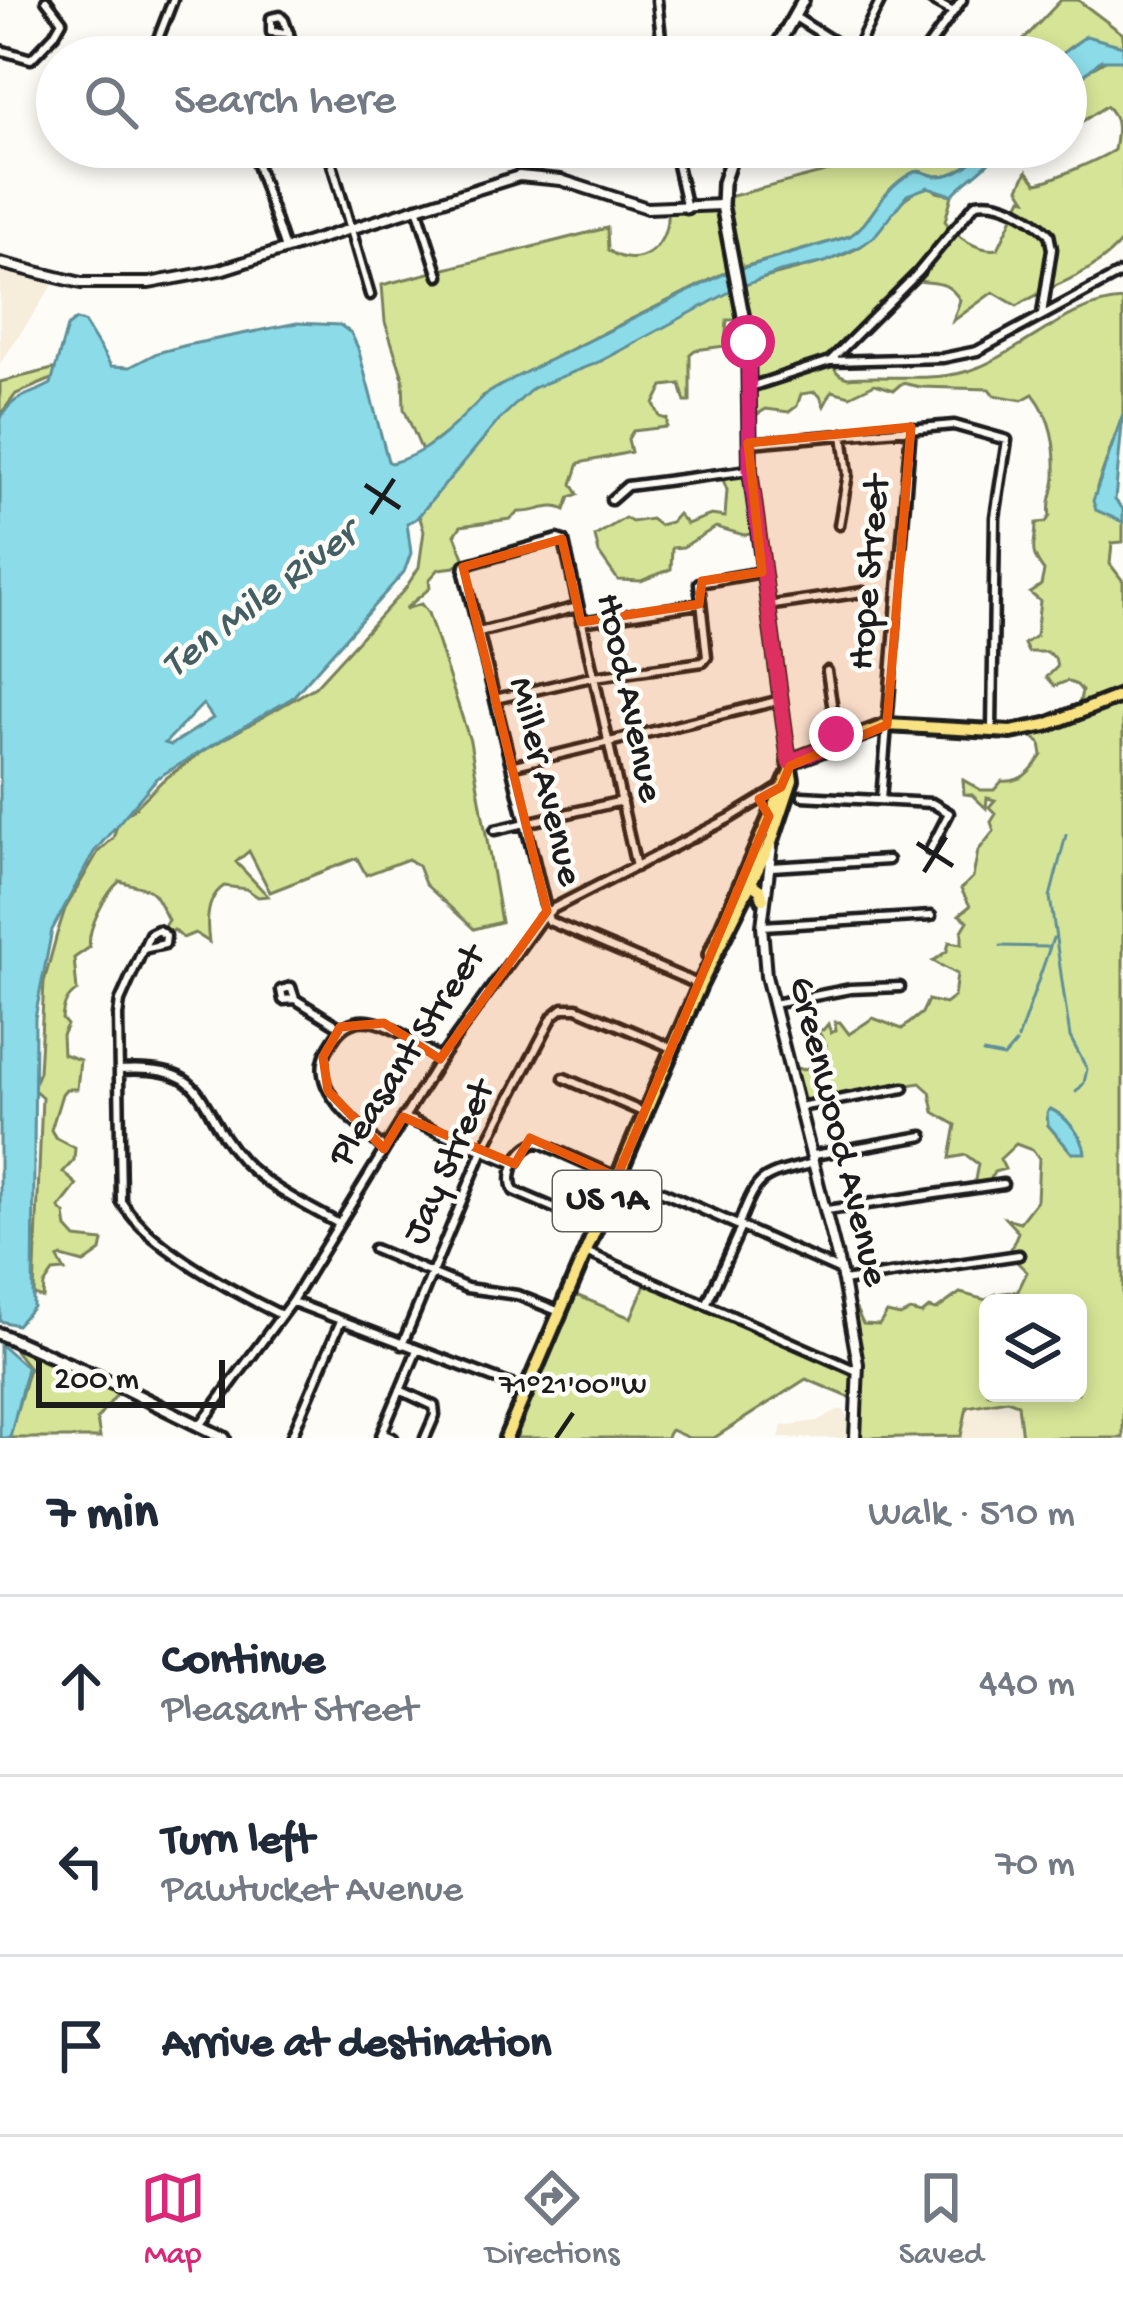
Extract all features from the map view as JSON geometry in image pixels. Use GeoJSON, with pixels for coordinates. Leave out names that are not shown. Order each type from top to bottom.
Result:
{"type":"FeatureCollection","features":[{"type":"Feature","properties":{"kind":"main road"},"geometry":{"type":"LineString","coordinates":[[782,36],[803,0]]}},
{"type":"Feature","properties":{"kind":"main road"},"geometry":{"type":"LineString","coordinates":[[727,168],[722,205],[748,342],[750,470],[789,767],[886,724],[992,733],[1036,728],[1123,695]]}},
{"type":"Feature","properties":{"kind":"main road","name":"US 1A"},"geometry":{"type":"LineString","coordinates":[[506,1438],[746,879],[789,767]]}},
{"type":"Feature","properties":{"kind":"main road","name":"US 1A"},"geometry":{"type":"LineString","coordinates":[[746,879],[772,840],[792,780],[789,767]]}},
{"type":"Feature","properties":{"kind":"main road"},"geometry":{"type":"LineString","coordinates":[[746,879],[764,899]]}},
{"type":"Feature","properties":{"kind":"main road"},"geometry":{"type":"LineString","coordinates":[[1,1335],[134,1392],[224,1438]]}},
{"type":"Feature","properties":{"kind":"street"},"geometry":{"type":"LineString","coordinates":[[46,0],[62,21],[51,36]]}},
{"type":"Feature","properties":{"kind":"street"},"geometry":{"type":"LineString","coordinates":[[159,36],[172,0]]}},
{"type":"Feature","properties":{"kind":"street"},"geometry":{"type":"LineString","coordinates":[[657,0],[661,36]]}},
{"type":"Feature","properties":{"kind":"street"},"geometry":{"type":"LineString","coordinates":[[865,36],[881,0]]}},
{"type":"Feature","properties":{"kind":"street"},"geometry":{"type":"LineString","coordinates":[[931,0],[953,12]]}},
{"type":"Feature","properties":{"kind":"street"},"geometry":{"type":"LineString","coordinates":[[937,36],[962,0]]}},
{"type":"Feature","properties":{"kind":"street"},"geometry":{"type":"LineString","coordinates":[[793,16],[824,36]]}},
{"type":"Feature","properties":{"kind":"street"},"geometry":{"type":"LineString","coordinates":[[0,50],[28,58],[36,54]]}},
{"type":"Feature","properties":{"kind":"street"},"geometry":{"type":"LineString","coordinates":[[258,168],[285,249]]}},
{"type":"Feature","properties":{"kind":"street"},"geometry":{"type":"LineString","coordinates":[[333,168],[370,295]]}},
{"type":"Feature","properties":{"kind":"street"},"geometry":{"type":"LineString","coordinates":[[677,168],[686,208]]}},
{"type":"Feature","properties":{"kind":"street"},"geometry":{"type":"LineString","coordinates":[[0,263],[81,284],[149,284],[220,269],[510,177],[562,180],[647,208],[722,205]]}},
{"type":"Feature","properties":{"kind":"street"},"geometry":{"type":"LineString","coordinates":[[830,361],[918,273],[976,203],[1008,207],[1048,234],[1052,249],[1042,314]]}},
{"type":"Feature","properties":{"kind":"street"},"geometry":{"type":"LineString","coordinates":[[417,207],[439,275]]}},
{"type":"Feature","properties":{"kind":"street"},"geometry":{"type":"LineString","coordinates":[[750,387],[830,361],[943,358],[977,351],[1123,272]]}},
{"type":"Feature","properties":{"kind":"street"},"geometry":{"type":"LineString","coordinates":[[748,443],[954,425],[1006,440],[995,517],[992,733]]}},
{"type":"Feature","properties":{"kind":"street","name":"Hope Street"},"geometry":{"type":"LineString","coordinates":[[881,800],[911,427]]}},
{"type":"Feature","properties":{"kind":"street"},"geometry":{"type":"LineString","coordinates":[[839,525],[848,474],[843,434]]}},
{"type":"Feature","properties":{"kind":"street"},"geometry":{"type":"LineString","coordinates":[[610,500],[627,486],[750,470]]}},
{"type":"Feature","properties":{"kind":"street","name":"Hood Avenue"},"geometry":{"type":"LineString","coordinates":[[463,567],[564,541],[636,867]]}},
{"type":"Feature","properties":{"kind":"street","name":"Miller Avenue"},"geometry":{"type":"LineString","coordinates":[[463,567],[549,921],[700,985]]}},
{"type":"Feature","properties":{"kind":"street"},"geometry":{"type":"LineString","coordinates":[[495,699],[592,678],[703,662],[707,656],[699,604],[701,581],[762,572]]}},
{"type":"Feature","properties":{"kind":"street"},"geometry":{"type":"LineString","coordinates":[[767,606],[863,592]]}},
{"type":"Feature","properties":{"kind":"street"},"geometry":{"type":"LineString","coordinates":[[581,622],[699,604]]}},
{"type":"Feature","properties":{"kind":"street"},"geometry":{"type":"LineString","coordinates":[[479,632],[578,607]]}},
{"type":"Feature","properties":{"kind":"street"},"geometry":{"type":"LineString","coordinates":[[827,670],[838,743]]}},
{"type":"Feature","properties":{"kind":"street"},"geometry":{"type":"LineString","coordinates":[[511,766],[781,700]]}},
{"type":"Feature","properties":{"kind":"street","name":"Pleasant Street"},"geometry":{"type":"LineString","coordinates":[[199,1426],[292,1301],[440,1059],[516,949],[547,914],[782,787]]}},
{"type":"Feature","properties":{"kind":"street"},"geometry":{"type":"LineString","coordinates":[[802,796],[921,800],[949,813],[930,850]]}},
{"type":"Feature","properties":{"kind":"street"},"geometry":{"type":"LineString","coordinates":[[495,830],[622,800]]}},
{"type":"Feature","properties":{"kind":"street"},"geometry":{"type":"LineString","coordinates":[[749,808],[759,806],[770,816]]}},
{"type":"Feature","properties":{"kind":"street","name":"Greenwood Avenue"},"geometry":{"type":"LineString","coordinates":[[772,840],[762,926],[773,1004],[842,1276],[858,1371],[855,1438]]}},
{"type":"Feature","properties":{"kind":"street"},"geometry":{"type":"LineString","coordinates":[[771,867],[888,860]]}},
{"type":"Feature","properties":{"kind":"street"},"geometry":{"type":"LineString","coordinates":[[762,926],[931,916]]}},
{"type":"Feature","properties":{"kind":"street"},"geometry":{"type":"LineString","coordinates":[[143,949],[120,1001],[120,1188],[127,1211],[222,1286],[281,1315]]}},
{"type":"Feature","properties":{"kind":"street"},"geometry":{"type":"LineString","coordinates":[[773,1004],[850,989],[899,987]]}},
{"type":"Feature","properties":{"kind":"street"},"geometry":{"type":"LineString","coordinates":[[296,998],[340,1027]]}},
{"type":"Feature","properties":{"kind":"street","name":"Jay Street"},"geometry":{"type":"LineString","coordinates":[[401,1345],[483,1150],[548,1022],[560,1010],[577,1008],[672,1048]]}},
{"type":"Feature","properties":{"kind":"street"},"geometry":{"type":"LineString","coordinates":[[384,1149],[328,1090],[323,1057],[340,1027],[357,1020],[384,1023],[440,1059]]}},
{"type":"Feature","properties":{"kind":"street"},"geometry":{"type":"LineString","coordinates":[[119,1070],[155,1070],[189,1081],[245,1163],[272,1185],[338,1223]]}},
{"type":"Feature","properties":{"kind":"street"},"geometry":{"type":"LineString","coordinates":[[564,1078],[645,1113]]}},
{"type":"Feature","properties":{"kind":"street"},"geometry":{"type":"LineString","coordinates":[[799,1107],[904,1088]]}},
{"type":"Feature","properties":{"kind":"street"},"geometry":{"type":"LineString","coordinates":[[403,1117],[515,1164]]}},
{"type":"Feature","properties":{"kind":"street"},"geometry":{"type":"LineString","coordinates":[[706,1305],[753,1188],[762,1178],[814,1159],[922,1136]]}},
{"type":"Feature","properties":{"kind":"street"},"geometry":{"type":"LineString","coordinates":[[596,1226],[514,1192],[510,1181],[524,1149],[538,1142],[842,1276],[1019,1255]]}},
{"type":"Feature","properties":{"kind":"street"},"geometry":{"type":"LineString","coordinates":[[827,1210],[1003,1184]]}},
{"type":"Feature","properties":{"kind":"street"},"geometry":{"type":"LineString","coordinates":[[374,1249],[475,1290],[518,1295],[560,1312]]}},
{"type":"Feature","properties":{"kind":"street"},"geometry":{"type":"LineString","coordinates":[[586,1252],[858,1371]]}},
{"type":"Feature","properties":{"kind":"street"},"geometry":{"type":"LineString","coordinates":[[292,1301],[525,1390]]}},
{"type":"Feature","properties":{"kind":"street"},"geometry":{"type":"LineString","coordinates":[[291,1438],[341,1322]]}},
{"type":"Feature","properties":{"kind":"street"},"geometry":{"type":"LineString","coordinates":[[393,1438],[381,1436],[417,1350]]}},
{"type":"Feature","properties":{"kind":"street"},"geometry":{"type":"LineString","coordinates":[[400,1390],[434,1406],[425,1438]]}},
{"type":"Feature","properties":{"kind":"street"},"geometry":{"type":"LineString","coordinates":[[192,1438],[199,1426]]}},
{"type":"Feature","properties":{"kind":"highlighted area"},"geometry":{"type":"Polygon","coordinates":[[[911,427],[887,725],[790,766],[781,787],[759,799],[769,816],[617,1177],[530,1138],[515,1164],[403,1117],[384,1149],[328,1091],[323,1057],[340,1027],[384,1023],[440,1059],[547,911],[463,567],[562,539],[581,622],[699,604],[702,581],[762,572],[748,443],[911,427]]]}},
{"type":"Feature","properties":{"kind":"shaded area"},"geometry":{"type":"Polygon","coordinates":[[[0,268],[54,283],[0,364],[0,268]]]}},
{"type":"Feature","properties":{"kind":"shaded area"},"geometry":{"type":"Polygon","coordinates":[[[1018,1404],[1022,1438],[927,1438],[960,1435],[966,1407],[1018,1404]]]}},
{"type":"Feature","properties":{"kind":"shaded area"},"geometry":{"type":"Polygon","coordinates":[[[844,1410],[847,1419],[857,1416],[857,1438],[779,1438],[782,1426],[817,1421],[844,1410]]]}},
{"type":"Feature","properties":{"kind":"green space"},"geometry":{"type":"Polygon","coordinates":[[[1061,0],[1078,0],[1123,34],[1123,46],[1087,36],[1027,36],[1061,0]]]}},
{"type":"Feature","properties":{"kind":"green space"},"geometry":{"type":"Polygon","coordinates":[[[1109,58],[1123,60],[1123,240],[1112,252],[1017,306],[993,292],[953,321],[960,300],[955,293],[939,284],[913,280],[834,363],[836,372],[848,378],[964,372],[997,359],[1066,317],[1123,300],[1123,414],[1097,487],[1096,510],[1123,522],[1123,542],[1112,543],[1110,564],[1123,581],[1123,1438],[1022,1438],[1018,1404],[1012,1402],[1087,1402],[1087,1294],[996,1294],[1018,1291],[1027,1272],[1009,1254],[1018,1232],[1005,1218],[1020,1222],[1037,1200],[1039,1158],[1032,1150],[1016,1144],[1000,1159],[1005,1169],[994,1172],[989,1183],[974,1185],[978,1164],[966,1155],[950,1158],[956,1125],[934,1112],[930,1092],[920,1083],[801,1104],[791,1066],[803,1070],[813,1066],[826,1045],[817,1029],[828,1024],[831,1033],[836,1030],[835,1022],[840,1022],[849,1034],[873,1018],[902,1029],[922,1013],[928,1000],[945,1004],[954,997],[957,974],[933,961],[947,951],[949,942],[962,944],[968,921],[959,915],[970,906],[961,889],[973,877],[978,851],[994,831],[991,822],[996,814],[989,807],[995,800],[987,798],[986,808],[964,794],[963,780],[981,790],[994,790],[1002,781],[1021,778],[1042,755],[1029,728],[1078,710],[1082,691],[1077,685],[1067,681],[1055,686],[1047,677],[1057,667],[1055,658],[1047,652],[1028,652],[1024,644],[1036,636],[1040,601],[1030,593],[1041,585],[1044,571],[1034,552],[1036,523],[1050,516],[1055,477],[1049,423],[1033,394],[1022,400],[994,395],[989,389],[902,383],[894,390],[875,384],[850,396],[832,391],[824,406],[815,392],[801,394],[789,412],[766,409],[753,417],[749,341],[739,343],[737,320],[727,320],[725,346],[690,354],[690,402],[685,402],[680,384],[663,386],[654,404],[660,417],[667,419],[667,427],[633,431],[628,439],[631,452],[579,463],[572,484],[578,494],[570,497],[565,510],[519,512],[510,519],[461,526],[455,535],[465,560],[439,569],[429,580],[430,588],[405,609],[421,604],[428,613],[470,741],[501,922],[474,929],[425,884],[418,866],[408,859],[366,875],[357,858],[270,892],[249,851],[236,862],[268,896],[224,886],[211,904],[209,942],[195,933],[183,938],[174,930],[166,936],[161,930],[168,920],[154,894],[146,889],[120,881],[109,894],[94,922],[90,947],[74,958],[77,991],[64,1006],[62,1019],[67,1025],[62,1035],[63,1054],[80,1060],[77,1089],[62,1094],[51,1130],[75,1148],[74,1160],[63,1172],[77,1185],[59,1208],[67,1228],[76,1238],[103,1241],[101,1251],[84,1263],[58,1259],[65,1271],[53,1272],[44,1285],[43,1298],[34,1295],[42,1097],[32,1088],[39,1072],[44,982],[65,909],[98,852],[113,838],[120,816],[205,750],[315,687],[405,589],[419,567],[424,531],[419,515],[485,434],[529,391],[597,363],[734,289],[856,249],[919,190],[932,187],[952,195],[945,221],[950,227],[975,246],[998,249],[1022,198],[1026,199],[1019,188],[1027,171],[1037,183],[1087,168],[1087,164],[1114,150],[1115,121],[1106,106],[1087,118],[1087,71],[1109,58]],[[1051,1109],[1048,1125],[1072,1153],[1082,1140],[1051,1109]]]}},
{"type":"Feature","properties":{"kind":"green space"},"geometry":{"type":"Polygon","coordinates":[[[840,168],[962,168],[938,176],[910,174],[850,236],[726,272],[539,365],[483,396],[463,420],[422,451],[404,409],[403,378],[385,322],[382,285],[607,228],[608,250],[640,257],[663,237],[667,213],[840,168]]]}},
{"type":"Feature","properties":{"kind":"green space"},"geometry":{"type":"Polygon","coordinates":[[[57,368],[52,379],[16,394],[0,415],[0,382],[57,368]]]}},
{"type":"Feature","properties":{"kind":"green space"},"geometry":{"type":"Polygon","coordinates":[[[749,469],[757,533],[744,535],[716,527],[683,547],[672,548],[671,569],[641,581],[618,580],[599,553],[595,536],[625,518],[632,522],[651,519],[659,525],[678,514],[687,524],[711,515],[725,517],[727,490],[720,472],[749,469]]]}},
{"type":"Feature","properties":{"kind":"green space"},"geometry":{"type":"Polygon","coordinates":[[[646,1282],[854,1377],[851,1398],[806,1379],[714,1438],[689,1438],[671,1430],[666,1438],[516,1438],[576,1295],[631,1318],[646,1282]]]}},
{"type":"Feature","properties":{"kind":"green space"},"geometry":{"type":"Polygon","coordinates":[[[960,1293],[979,1298],[979,1402],[996,1402],[967,1407],[961,1436],[857,1438],[859,1394],[850,1311],[856,1309],[863,1324],[879,1325],[887,1313],[922,1314],[960,1293]]]}},
{"type":"Feature","properties":{"kind":"green space"},"geometry":{"type":"Polygon","coordinates":[[[15,1340],[113,1380],[107,1386],[118,1393],[97,1419],[100,1438],[9,1438],[29,1368],[14,1349],[15,1340]]]}},
{"type":"Feature","properties":{"kind":"water"},"geometry":{"type":"Polygon","coordinates":[[[1087,36],[1123,46],[1123,60],[1101,60],[1087,72],[1087,36]]]}},
{"type":"Feature","properties":{"kind":"water","name":"Ten Mile River"},"geometry":{"type":"Polygon","coordinates":[[[963,168],[982,168],[952,195],[928,187],[907,195],[874,237],[861,246],[825,262],[737,288],[599,362],[533,388],[500,419],[416,519],[407,523],[411,553],[404,572],[292,698],[157,778],[94,852],[52,930],[35,1018],[33,1307],[17,1325],[0,1321],[0,420],[15,401],[51,384],[67,327],[76,320],[84,322],[111,366],[130,367],[187,345],[297,323],[340,325],[351,333],[358,348],[391,463],[429,446],[483,397],[514,378],[726,273],[850,236],[910,174],[952,174],[963,168]],[[203,704],[165,743],[171,745],[213,718],[203,704]]]}},
{"type":"Feature","properties":{"kind":"water"},"geometry":{"type":"Polygon","coordinates":[[[1123,414],[1115,500],[1123,509],[1123,522],[1096,510],[1093,501],[1123,414]]]}},
{"type":"Feature","properties":{"kind":"water"},"geometry":{"type":"Polygon","coordinates":[[[1050,1109],[1073,1127],[1085,1153],[1072,1153],[1048,1125],[1050,1109]]]}},
{"type":"Feature","properties":{"kind":"water"},"geometry":{"type":"Polygon","coordinates":[[[0,1344],[27,1368],[10,1438],[0,1438],[0,1344]]]}},
{"type":"Feature","properties":{"kind":"waterway"},"geometry":{"type":"LineString","coordinates":[[1066,835],[1050,897],[1070,1037],[1087,1069],[1076,1092]]}},
{"type":"Feature","properties":{"kind":"waterway"},"geometry":{"type":"LineString","coordinates":[[1018,1039],[1053,938]]}},
{"type":"Feature","properties":{"kind":"waterway"},"geometry":{"type":"LineString","coordinates":[[1001,946],[1047,947]]}},
{"type":"Feature","properties":{"kind":"waterway"},"geometry":{"type":"LineString","coordinates":[[983,1053],[1004,1057],[1016,1043]]}},
{"type":"Feature","properties":{"kind":"route"},"geometry":{"type":"LineString","coordinates":[[748,342],[750,470],[789,762],[838,743],[836,734]]}}]}
